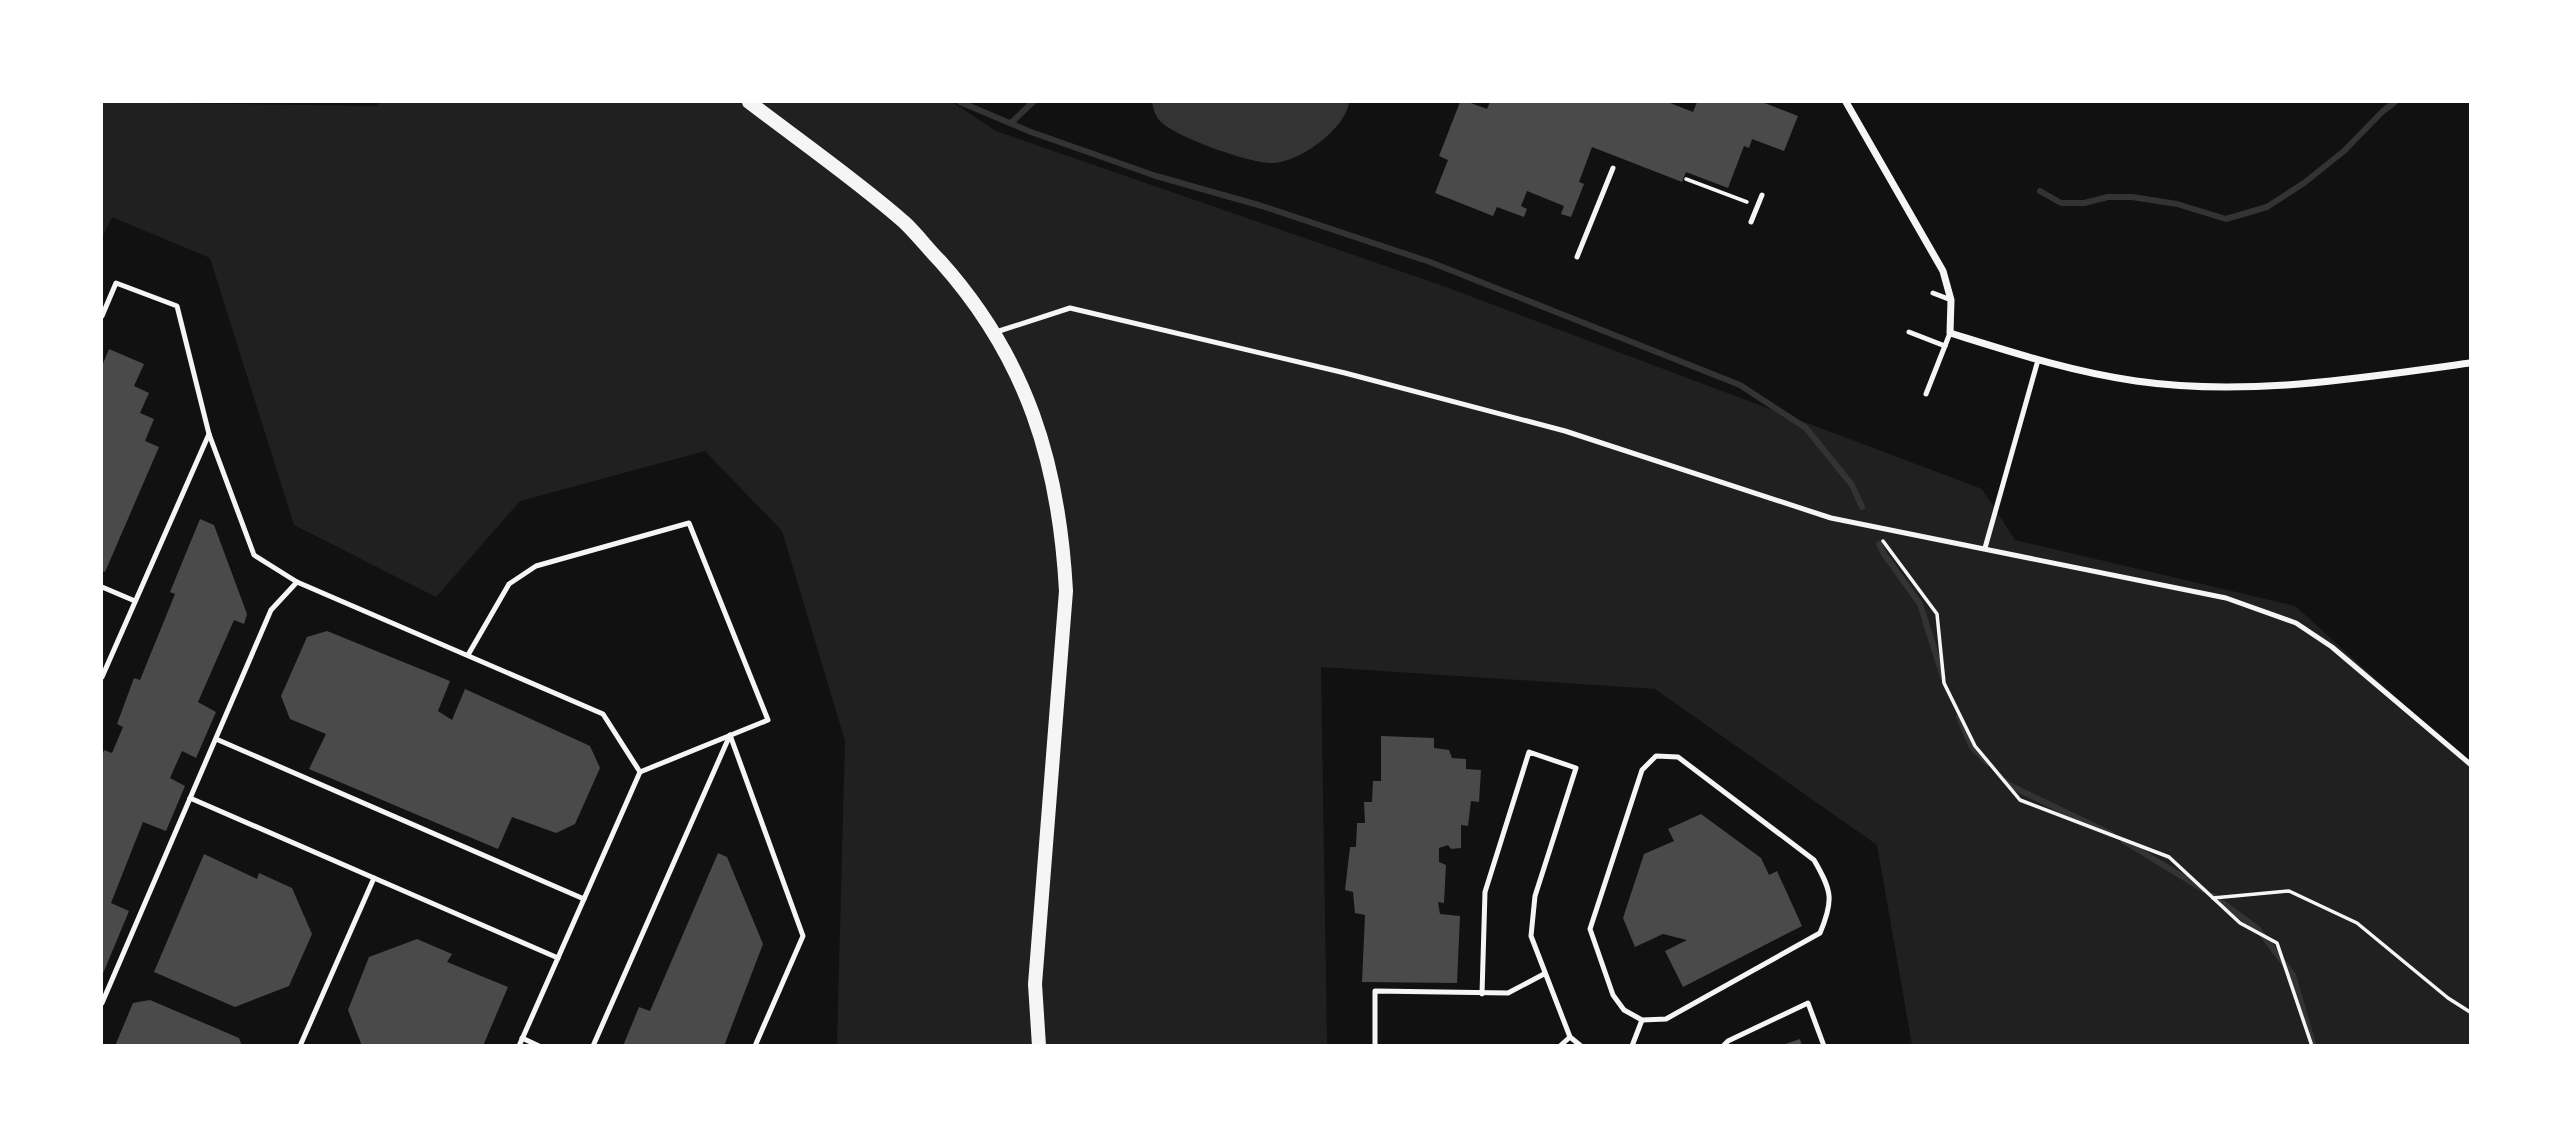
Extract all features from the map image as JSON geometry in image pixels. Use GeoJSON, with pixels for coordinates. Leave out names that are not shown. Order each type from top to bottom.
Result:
{"type":"FeatureCollection","features":[{"type":"Feature","properties":{"kind":"main road"},"geometry":{"type":"LineString","coordinates":[[749,102],[905,223],[970,294],[1015,368],[1038,424],[1048,457],[1063,542],[1066,591],[1035,984],[1039,1045]]}},
{"type":"Feature","properties":{"kind":"street"},"geometry":{"type":"LineString","coordinates":[[1847,102],[1943,271],[1951,300],[1950,332],[2038,360],[2099,375],[2137,382],[2231,388],[2309,385],[2470,363]]}},
{"type":"Feature","properties":{"kind":"lane"},"geometry":{"type":"LineString","coordinates":[[1577,257],[1613,167]]}},
{"type":"Feature","properties":{"kind":"lane"},"geometry":{"type":"LineString","coordinates":[[1751,222],[1762,195]]}},
{"type":"Feature","properties":{"kind":"lane"},"geometry":{"type":"LineString","coordinates":[[102,316],[116,283],[177,306],[209,434],[254,555],[297,582],[603,714],[640,772]]}},
{"type":"Feature","properties":{"kind":"lane"},"geometry":{"type":"LineString","coordinates":[[1933,293],[1951,300]]}},
{"type":"Feature","properties":{"kind":"lane"},"geometry":{"type":"LineString","coordinates":[[993,333],[1070,308],[1345,373],[1565,431],[1831,518],[2226,598],[2296,623],[2332,647],[2470,764]]}},
{"type":"Feature","properties":{"kind":"lane"},"geometry":{"type":"LineString","coordinates":[[1909,332],[1945,346]]}},
{"type":"Feature","properties":{"kind":"lane"},"geometry":{"type":"LineString","coordinates":[[1926,394],[1950,332]]}},
{"type":"Feature","properties":{"kind":"lane"},"geometry":{"type":"LineString","coordinates":[[1985,548],[2038,360]]}},
{"type":"Feature","properties":{"kind":"lane"},"geometry":{"type":"LineString","coordinates":[[102,677],[209,434]]}},
{"type":"Feature","properties":{"kind":"lane"},"geometry":{"type":"LineString","coordinates":[[468,655],[509,584],[536,566],[689,523],[768,720],[640,772],[519,1045]]}},
{"type":"Feature","properties":{"kind":"lane"},"geometry":{"type":"LineString","coordinates":[[102,1003],[271,610],[297,582]]}},
{"type":"Feature","properties":{"kind":"lane"},"geometry":{"type":"LineString","coordinates":[[102,587],[135,601]]}},
{"type":"Feature","properties":{"kind":"lane"},"geometry":{"type":"LineString","coordinates":[[593,1045],[730,735]]}},
{"type":"Feature","properties":{"kind":"lane"},"geometry":{"type":"LineString","coordinates":[[730,735],[803,936],[755,1045]]}},
{"type":"Feature","properties":{"kind":"lane"},"geometry":{"type":"LineString","coordinates":[[216,739],[584,899]]}},
{"type":"Feature","properties":{"kind":"lane"},"geometry":{"type":"LineString","coordinates":[[1482,994],[1485,892],[1529,752],[1576,768],[1535,896],[1531,936],[1570,1037],[1581,1045]]}},
{"type":"Feature","properties":{"kind":"lane"},"geometry":{"type":"LineString","coordinates":[[1656,756],[1678,758],[1814,860],[1827,882],[1830,910],[1821,933],[1667,1019],[1642,1020],[1624,1010],[1613,995],[1590,929],[1642,770],[1656,756]]}},
{"type":"Feature","properties":{"kind":"lane"},"geometry":{"type":"LineString","coordinates":[[190,798],[558,958]]}},
{"type":"Feature","properties":{"kind":"lane"},"geometry":{"type":"LineString","coordinates":[[300,1045],[374,878]]}},
{"type":"Feature","properties":{"kind":"lane"},"geometry":{"type":"LineString","coordinates":[[1375,1045],[1375,991],[1508,993],[1544,974]]}},
{"type":"Feature","properties":{"kind":"lane"},"geometry":{"type":"LineString","coordinates":[[1723,1045],[1808,1003],[1824,1045]]}},
{"type":"Feature","properties":{"kind":"lane"},"geometry":{"type":"LineString","coordinates":[[1632,1045],[1642,1020]]}},
{"type":"Feature","properties":{"kind":"lane"},"geometry":{"type":"LineString","coordinates":[[1560,1045],[1570,1037]]}},
{"type":"Feature","properties":{"kind":"lane"},"geometry":{"type":"LineString","coordinates":[[522,1038],[539,1045]]}},
{"type":"Feature","properties":{"kind":"path"},"geometry":{"type":"LineString","coordinates":[[1686,179],[1758,206]]}},
{"type":"Feature","properties":{"kind":"path"},"geometry":{"type":"LineString","coordinates":[[1871,526],[1937,614],[1944,683],[1975,746],[2020,800],[2169,857],[2240,923],[2277,943],[2312,1045]]}},
{"type":"Feature","properties":{"kind":"path"},"geometry":{"type":"LineString","coordinates":[[2213,898],[2289,891],[2357,923],[2448,998],[2470,1012]]}},
{"type":"Feature","properties":{"kind":"shaded area"},"geometry":{"type":"Polygon","coordinates":[[[102,102],[377,106],[379,102],[952,102],[996,131],[1446,287],[1982,489],[2015,540],[2295,606],[2470,764],[2470,1045],[1912,1045],[1877,845],[1655,689],[1321,667],[1327,1045],[837,1045],[845,741],[782,531],[705,451],[520,501],[436,597],[294,525],[210,258],[112,217],[102,237],[102,102]]]}},
{"type":"Feature","properties":{"kind":"shaded area"},"geometry":{"type":"Polygon","coordinates":[[[1152,102],[1349,102],[1346,112],[1330,134],[1306,152],[1280,162],[1269,163],[1229,153],[1180,134],[1160,121],[1152,102]]]}},
{"type":"Feature","properties":{"kind":"building"},"geometry":{"type":"Polygon","coordinates":[[[1460,102],[1487,109],[1490,102],[1671,102],[1693,112],[1697,102],[1762,102],[1798,116],[1784,151],[1752,139],[1749,148],[1744,146],[1728,188],[1686,172],[1682,182],[1592,147],[1579,182],[1584,184],[1571,217],[1561,214],[1564,206],[1527,191],[1521,206],[1527,209],[1524,217],[1497,207],[1493,216],[1435,193],[1448,160],[1439,156],[1460,102]]]}},
{"type":"Feature","properties":{"kind":"building"},"geometry":{"type":"Polygon","coordinates":[[[109,349],[144,364],[134,386],[149,393],[140,413],[154,419],[145,441],[159,447],[105,572],[102,571],[102,366],[109,349]]]}},
{"type":"Feature","properties":{"kind":"building"},"geometry":{"type":"Polygon","coordinates":[[[200,519],[214,525],[247,614],[244,624],[234,620],[198,702],[216,712],[196,758],[182,751],[170,778],[185,786],[166,831],[143,822],[111,903],[129,911],[102,976],[102,757],[104,750],[112,753],[123,727],[117,724],[134,678],[140,680],[175,594],[170,592],[200,519]]]}},
{"type":"Feature","properties":{"kind":"building"},"geometry":{"type":"Polygon","coordinates":[[[327,631],[450,681],[438,711],[452,720],[465,689],[590,746],[600,768],[575,824],[556,833],[512,817],[498,849],[309,769],[326,734],[290,719],[281,696],[307,637],[327,631]]]}},
{"type":"Feature","properties":{"kind":"building"},"geometry":{"type":"Polygon","coordinates":[[[1381,736],[1434,738],[1434,748],[1449,750],[1452,758],[1466,759],[1466,769],[1481,770],[1479,802],[1471,801],[1468,826],[1461,825],[1461,848],[1451,849],[1448,845],[1439,848],[1439,862],[1446,865],[1444,903],[1438,902],[1440,914],[1460,916],[1457,983],[1362,982],[1365,915],[1355,913],[1353,892],[1345,890],[1350,847],[1356,847],[1357,823],[1365,823],[1364,802],[1372,802],[1373,781],[1381,781],[1381,736]]]}},
{"type":"Feature","properties":{"kind":"building"},"geometry":{"type":"Polygon","coordinates":[[[1701,814],[1761,858],[1769,875],[1777,871],[1802,926],[1683,987],[1665,951],[1687,940],[1663,934],[1635,947],[1623,918],[1644,854],[1674,841],[1668,829],[1701,814]]]}},
{"type":"Feature","properties":{"kind":"building"},"geometry":{"type":"Polygon","coordinates":[[[718,853],[727,857],[763,944],[724,1046],[623,1046],[639,1007],[650,1011],[718,853]]]}},
{"type":"Feature","properties":{"kind":"building"},"geometry":{"type":"Polygon","coordinates":[[[204,854],[257,879],[259,873],[292,888],[312,934],[289,986],[235,1007],[154,972],[204,854]]]}},
{"type":"Feature","properties":{"kind":"building"},"geometry":{"type":"Polygon","coordinates":[[[417,939],[452,954],[447,962],[508,987],[483,1046],[362,1046],[348,1010],[369,957],[417,939]]]}},
{"type":"Feature","properties":{"kind":"building"},"geometry":{"type":"Polygon","coordinates":[[[150,1000],[239,1038],[242,1046],[115,1046],[133,1003],[150,1000]]]}},
{"type":"Feature","properties":{"kind":"building"},"geometry":{"type":"Polygon","coordinates":[[[1800,1039],[1802,1046],[1782,1046],[1782,1045],[1800,1039]]]}},
{"type":"Feature","properties":{"kind":"waterway"},"geometry":{"type":"LineString","coordinates":[[960,102],[1031,132],[1156,176],[1262,206],[1430,262],[1740,385],[1806,428],[1852,485],[1862,507]]}},
{"type":"Feature","properties":{"kind":"waterway"},"geometry":{"type":"LineString","coordinates":[[1011,123],[1033,102]]}},
{"type":"Feature","properties":{"kind":"waterway"},"geometry":{"type":"LineString","coordinates":[[2040,191],[2061,203],[2132,197],[2177,204],[2226,219],[2267,207],[2304,183],[2344,151],[2395,102]]}},
{"type":"Feature","properties":{"kind":"waterway"},"geometry":{"type":"LineString","coordinates":[[1879,544],[1920,604],[1943,677]]}},
{"type":"Feature","properties":{"kind":"waterway"},"geometry":{"type":"LineString","coordinates":[[1959,717],[1972,747],[1988,763]]}},
{"type":"Feature","properties":{"kind":"waterway"},"geometry":{"type":"LineString","coordinates":[[2005,781],[2111,834]]}},
{"type":"Feature","properties":{"kind":"waterway"},"geometry":{"type":"LineString","coordinates":[[2124,841],[2204,890]]}},
{"type":"Feature","properties":{"kind":"waterway"},"geometry":{"type":"LineString","coordinates":[[2213,896],[2258,929],[2293,975],[2313,1044]]}}]}
